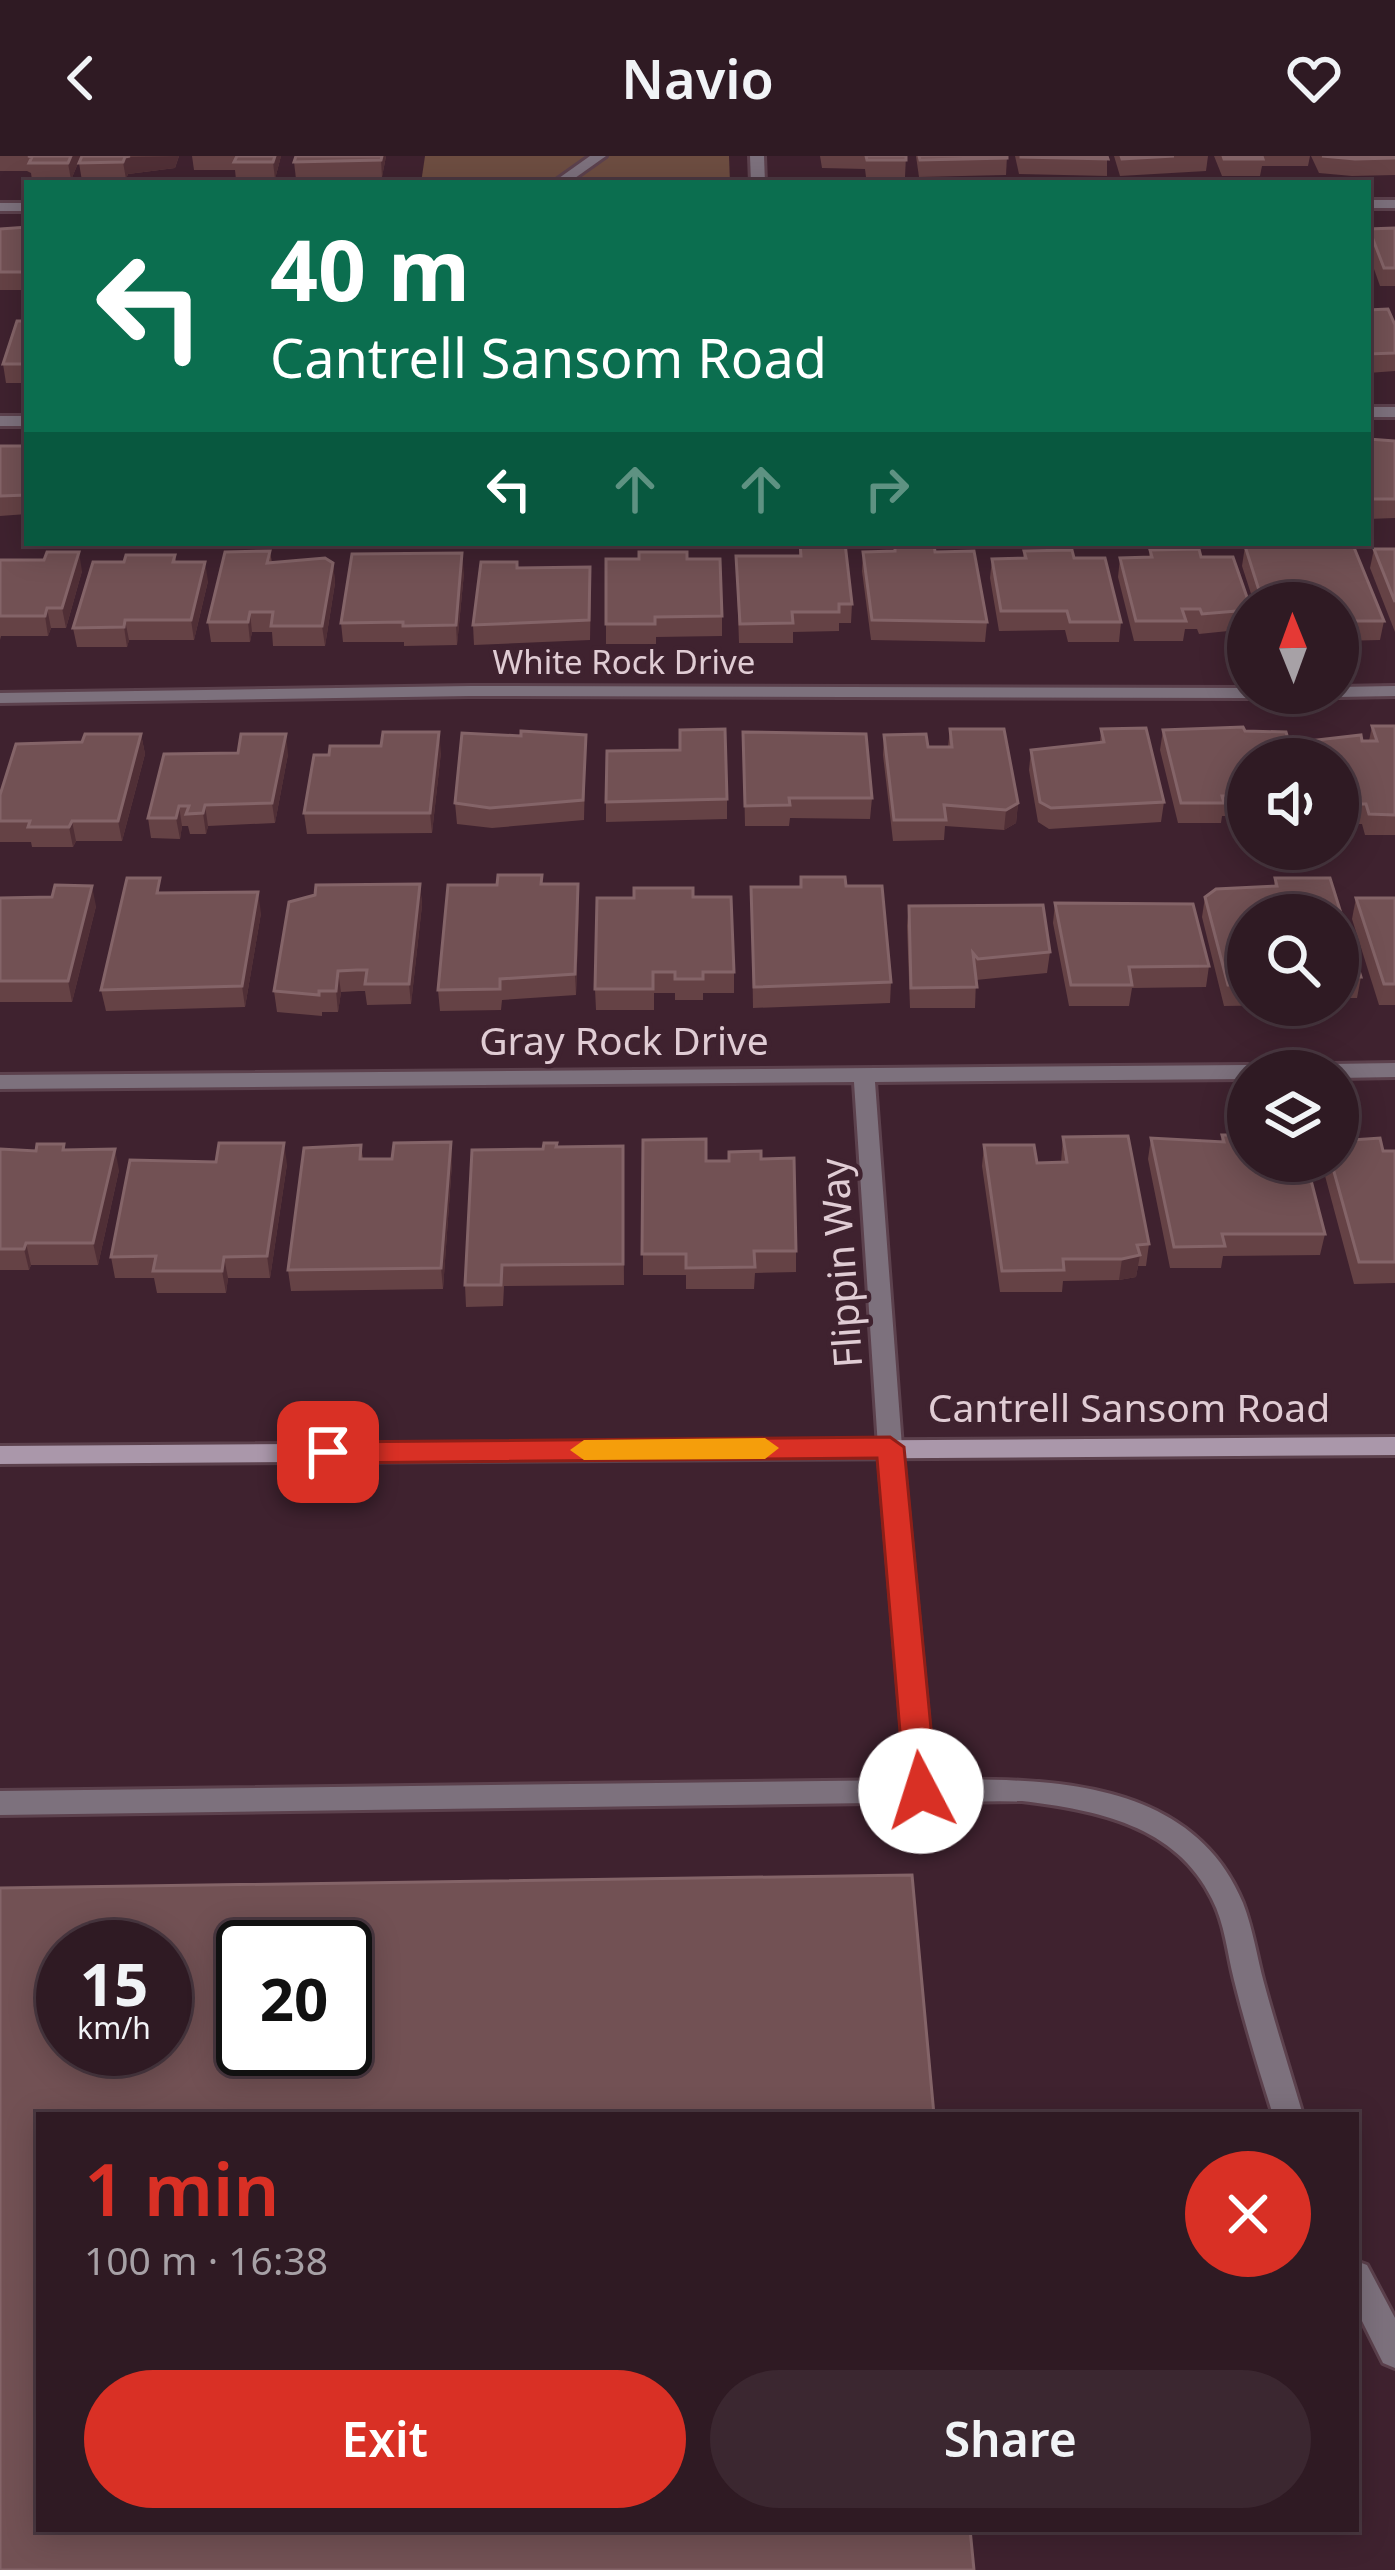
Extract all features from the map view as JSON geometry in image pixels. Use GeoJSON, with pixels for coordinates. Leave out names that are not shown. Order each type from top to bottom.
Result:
{"type":"FeatureCollection","features":[{"type":"Feature","properties":{"kind":"street"},"geometry":{"type":"LineString","coordinates":[[563,180],[599,156]]}},
{"type":"Feature","properties":{"kind":"street","name":"White Rock Drive"},"geometry":{"type":"LineString","coordinates":[[0,698],[470,691],[1227,693]]}},
{"type":"Feature","properties":{"kind":"street"},"geometry":{"type":"LineString","coordinates":[[1359,692],[1395,692]]}},
{"type":"Feature","properties":{"kind":"street"},"geometry":{"type":"LineString","coordinates":[[1359,1071],[1395,1070]]}},
{"type":"Feature","properties":{"kind":"street","name":"Gray Rock Drive"},"geometry":{"type":"LineString","coordinates":[[0,1082],[1227,1072]]}},
{"type":"Feature","properties":{"kind":"street","name":"Flippin Way"},"geometry":{"type":"LineString","coordinates":[[864,1075],[890,1447],[921,1791]]}},
{"type":"Feature","properties":{"kind":"street","name":"Cantrell Sansom Road"},"geometry":{"type":"LineString","coordinates":[[0,1455],[1395,1446]]}},
{"type":"Feature","properties":{"kind":"street"},"geometry":{"type":"LineString","coordinates":[[0,1803],[1022,1790],[1090,1796],[1172,1832],[1203,1859],[1225,1894],[1287,2112]]}},
{"type":"Feature","properties":{"kind":"street"},"geometry":{"type":"LineString","coordinates":[[1359,2282],[1395,2353]]}},
{"type":"Feature","properties":{"kind":"shaded area"},"geometry":{"type":"Polygon","coordinates":[[[425,156],[729,156],[730,180],[421,180],[425,156]]]}},
{"type":"Feature","properties":{"kind":"building"},"geometry":{"type":"Polygon","coordinates":[[[28,156],[71,156],[68,163],[29,163],[32,157],[28,156]]]}},
{"type":"Feature","properties":{"kind":"building"},"geometry":{"type":"Polygon","coordinates":[[[82,156],[130,156],[123,162],[79,163],[82,156]]]}},
{"type":"Feature","properties":{"kind":"building"},"geometry":{"type":"Polygon","coordinates":[[[237,156],[275,156],[273,162],[234,162],[237,156]]]}},
{"type":"Feature","properties":{"kind":"building"},"geometry":{"type":"Polygon","coordinates":[[[296,156],[382,156],[381,160],[294,162],[296,156]]]}},
{"type":"Feature","properties":{"kind":"building"},"geometry":{"type":"Polygon","coordinates":[[[866,156],[906,156],[906,160],[867,160],[866,156]]]}},
{"type":"Feature","properties":{"kind":"building"},"geometry":{"type":"Polygon","coordinates":[[[919,156],[1007,156],[1007,158],[920,160],[919,156]]]}},
{"type":"Feature","properties":{"kind":"building"},"geometry":{"type":"Polygon","coordinates":[[[1107,156],[1108,159],[1021,157],[1107,156]]]}},
{"type":"Feature","properties":{"kind":"building"},"geometry":{"type":"Polygon","coordinates":[[[1262,156],[1263,159],[1224,159],[1262,156]]]}},
{"type":"Feature","properties":{"kind":"building"},"geometry":{"type":"Polygon","coordinates":[[[1322,156],[1395,156],[1395,158],[1355,159],[1322,156]]]}},
{"type":"Feature","properties":{"kind":"building"},"geometry":{"type":"Polygon","coordinates":[[[24,227],[24,272],[0,272],[0,229],[24,227]]]}},
{"type":"Feature","properties":{"kind":"building"},"geometry":{"type":"Polygon","coordinates":[[[1395,228],[1395,268],[1384,268],[1371,229],[1395,228]]]}},
{"type":"Feature","properties":{"kind":"building"},"geometry":{"type":"Polygon","coordinates":[[[1388,309],[1395,325],[1395,353],[1371,354],[1371,310],[1388,309]]]}},
{"type":"Feature","properties":{"kind":"building"},"geometry":{"type":"Polygon","coordinates":[[[17,321],[24,321],[24,364],[3,364],[17,321]]]}},
{"type":"Feature","properties":{"kind":"building"},"geometry":{"type":"Polygon","coordinates":[[[1371,439],[1395,441],[1395,499],[1371,499],[1371,439]]]}},
{"type":"Feature","properties":{"kind":"building"},"geometry":{"type":"Polygon","coordinates":[[[0,446],[24,446],[24,495],[0,496],[0,446]]]}},
{"type":"Feature","properties":{"kind":"building"},"geometry":{"type":"Polygon","coordinates":[[[800,546],[845,546],[852,604],[839,604],[839,612],[792,612],[793,623],[740,624],[736,556],[801,556],[800,546]]]}},
{"type":"Feature","properties":{"kind":"building"},"geometry":{"type":"Polygon","coordinates":[[[895,546],[934,546],[935,552],[974,551],[987,622],[872,620],[863,552],[895,551],[895,546]]]}},
{"type":"Feature","properties":{"kind":"building"},"geometry":{"type":"Polygon","coordinates":[[[1245,546],[1353,546],[1384,621],[1359,621],[1359,582],[1256,582],[1245,546]]]}},
{"type":"Feature","properties":{"kind":"building"},"geometry":{"type":"Polygon","coordinates":[[[1199,549],[1201,557],[1233,557],[1242,582],[1227,582],[1227,612],[1202,614],[1200,609],[1182,609],[1186,621],[1136,621],[1120,558],[1152,557],[1150,550],[1199,549]]]}},
{"type":"Feature","properties":{"kind":"building"},"geometry":{"type":"Polygon","coordinates":[[[1374,549],[1395,549],[1395,602],[1374,549]]]}},
{"type":"Feature","properties":{"kind":"building"},"geometry":{"type":"Polygon","coordinates":[[[1072,550],[1074,558],[1105,558],[1121,622],[1070,622],[1067,611],[1001,611],[992,559],[1026,558],[1024,551],[1072,550]]]}},
{"type":"Feature","properties":{"kind":"building"},"geometry":{"type":"Polygon","coordinates":[[[270,551],[267,563],[325,558],[333,563],[322,626],[271,626],[273,612],[250,612],[248,622],[208,622],[225,552],[270,551]]]}},
{"type":"Feature","properties":{"kind":"building"},"geometry":{"type":"Polygon","coordinates":[[[47,552],[79,552],[62,608],[47,608],[45,616],[0,616],[0,560],[44,560],[47,552]]]}},
{"type":"Feature","properties":{"kind":"building"},"geometry":{"type":"Polygon","coordinates":[[[639,552],[687,552],[687,559],[720,559],[722,616],[655,617],[655,624],[606,624],[606,559],[639,559],[639,552]]]}},
{"type":"Feature","properties":{"kind":"building"},"geometry":{"type":"Polygon","coordinates":[[[462,553],[456,625],[341,623],[352,554],[462,553]]]}},
{"type":"Feature","properties":{"kind":"building"},"geometry":{"type":"Polygon","coordinates":[[[126,555],[175,555],[173,562],[205,562],[191,620],[125,620],[124,627],[73,628],[93,562],[124,562],[126,555]]]}},
{"type":"Feature","properties":{"kind":"building"},"geometry":{"type":"Polygon","coordinates":[[[481,562],[517,562],[517,568],[590,567],[589,620],[473,625],[481,562]]]}},
{"type":"Feature","properties":{"kind":"building"},"geometry":{"type":"Polygon","coordinates":[[[1372,726],[1395,726],[1395,815],[1369,814],[1366,804],[1359,804],[1359,738],[1334,738],[1361,735],[1362,741],[1377,741],[1372,726]]]}},
{"type":"Feature","properties":{"kind":"building"},"geometry":{"type":"Polygon","coordinates":[[[1243,727],[1245,731],[1286,732],[1288,738],[1227,738],[1224,803],[1181,803],[1163,730],[1243,727]]]}},
{"type":"Feature","properties":{"kind":"building"},"geometry":{"type":"Polygon","coordinates":[[[1146,728],[1164,802],[1051,808],[1040,802],[1031,750],[1104,742],[1101,729],[1146,728]]]}},
{"type":"Feature","properties":{"kind":"building"},"geometry":{"type":"Polygon","coordinates":[[[725,729],[727,799],[606,802],[607,751],[680,750],[680,730],[725,729]]]}},
{"type":"Feature","properties":{"kind":"building"},"geometry":{"type":"Polygon","coordinates":[[[950,729],[1004,729],[1018,803],[1006,810],[944,805],[946,820],[894,820],[884,735],[926,734],[928,747],[952,747],[950,729]]]}},
{"type":"Feature","properties":{"kind":"building"},"geometry":{"type":"Polygon","coordinates":[[[521,731],[586,735],[583,800],[490,808],[455,803],[462,733],[521,736],[521,731]]]}},
{"type":"Feature","properties":{"kind":"building"},"geometry":{"type":"Polygon","coordinates":[[[383,732],[439,732],[430,813],[304,813],[314,755],[329,755],[330,746],[381,746],[383,732]]]}},
{"type":"Feature","properties":{"kind":"building"},"geometry":{"type":"Polygon","coordinates":[[[743,732],[866,734],[872,798],[789,798],[790,805],[745,806],[743,732]]]}},
{"type":"Feature","properties":{"kind":"building"},"geometry":{"type":"Polygon","coordinates":[[[85,734],[141,734],[118,821],[28,827],[30,821],[0,821],[0,795],[16,744],[82,742],[85,734]]]}},
{"type":"Feature","properties":{"kind":"building"},"geometry":{"type":"Polygon","coordinates":[[[241,734],[286,734],[272,803],[205,805],[203,813],[186,814],[189,806],[179,806],[176,818],[148,818],[164,754],[238,753],[241,734]]]}},
{"type":"Feature","properties":{"kind":"building"},"geometry":{"type":"Polygon","coordinates":[[[498,875],[542,875],[541,884],[578,884],[575,974],[500,979],[500,989],[438,990],[448,885],[497,885],[498,875]]]}},
{"type":"Feature","properties":{"kind":"building"},"geometry":{"type":"Polygon","coordinates":[[[801,877],[845,877],[846,886],[882,886],[891,982],[754,987],[751,887],[801,887],[801,877]]]}},
{"type":"Feature","properties":{"kind":"building"},"geometry":{"type":"Polygon","coordinates":[[[127,878],[160,878],[157,893],[258,892],[242,986],[101,990],[127,878]]]}},
{"type":"Feature","properties":{"kind":"building"},"geometry":{"type":"Polygon","coordinates":[[[1275,878],[1330,878],[1335,894],[1227,894],[1227,981],[1205,897],[1216,889],[1277,886],[1275,878]]]}},
{"type":"Feature","properties":{"kind":"building"},"geometry":{"type":"Polygon","coordinates":[[[420,884],[409,984],[365,984],[367,970],[357,970],[338,971],[336,991],[319,991],[319,995],[274,991],[289,902],[315,895],[316,885],[420,884]]]}},
{"type":"Feature","properties":{"kind":"building"},"geometry":{"type":"Polygon","coordinates":[[[55,885],[92,886],[68,981],[0,981],[0,898],[52,897],[55,885]]]}},
{"type":"Feature","properties":{"kind":"building"},"geometry":{"type":"Polygon","coordinates":[[[634,888],[693,888],[693,897],[731,897],[734,972],[703,972],[703,979],[675,979],[675,972],[653,972],[653,989],[595,989],[597,898],[634,898],[634,888]]]}},
{"type":"Feature","properties":{"kind":"building"},"geometry":{"type":"Polygon","coordinates":[[[1359,898],[1395,898],[1395,984],[1384,984],[1359,898]]]}},
{"type":"Feature","properties":{"kind":"building"},"geometry":{"type":"Polygon","coordinates":[[[1055,903],[1193,904],[1209,966],[1129,967],[1132,985],[1071,985],[1055,903]]]}},
{"type":"Feature","properties":{"kind":"building"},"geometry":{"type":"Polygon","coordinates":[[[1043,905],[1050,952],[978,959],[973,953],[977,987],[911,988],[909,906],[1043,905]]]}},
{"type":"Feature","properties":{"kind":"building"},"geometry":{"type":"Polygon","coordinates":[[[1222,1135],[1227,1135],[1227,1182],[1311,1182],[1325,1234],[1222,1234],[1225,1246],[1174,1247],[1151,1138],[1224,1142],[1222,1135]]]}},
{"type":"Feature","properties":{"kind":"building"},"geometry":{"type":"Polygon","coordinates":[[[1128,1136],[1149,1244],[1137,1245],[1140,1255],[1063,1259],[1064,1270],[1002,1271],[984,1145],[1034,1145],[1037,1163],[1067,1162],[1063,1137],[1128,1136]]]}},
{"type":"Feature","properties":{"kind":"building"},"geometry":{"type":"Polygon","coordinates":[[[1380,1138],[1383,1151],[1395,1151],[1395,1262],[1359,1262],[1337,1182],[1359,1182],[1359,1140],[1380,1138]]]}},
{"type":"Feature","properties":{"kind":"building"},"geometry":{"type":"Polygon","coordinates":[[[706,1139],[706,1161],[729,1161],[729,1152],[761,1151],[761,1159],[794,1158],[796,1251],[754,1251],[755,1267],[686,1268],[686,1254],[642,1254],[643,1140],[706,1139]]]}},
{"type":"Feature","properties":{"kind":"building"},"geometry":{"type":"Polygon","coordinates":[[[451,1142],[441,1268],[288,1270],[304,1148],[361,1145],[360,1159],[392,1159],[394,1143],[451,1142]]]}},
{"type":"Feature","properties":{"kind":"building"},"geometry":{"type":"Polygon","coordinates":[[[219,1143],[284,1143],[267,1256],[224,1257],[222,1271],[153,1271],[156,1256],[111,1257],[130,1160],[216,1162],[219,1143]]]}},
{"type":"Feature","properties":{"kind":"building"},"geometry":{"type":"Polygon","coordinates":[[[544,1143],[623,1146],[623,1264],[502,1265],[501,1285],[465,1285],[472,1150],[543,1149],[544,1143]]]}},
{"type":"Feature","properties":{"kind":"building"},"geometry":{"type":"Polygon","coordinates":[[[37,1144],[64,1144],[63,1150],[115,1149],[93,1243],[26,1243],[24,1249],[0,1249],[0,1149],[36,1151],[37,1144]]]}},
{"type":"Feature","properties":{"kind":"building"},"geometry":{"type":"Polygon","coordinates":[[[912,1875],[934,2112],[36,2112],[36,2532],[970,2532],[974,2570],[0,2570],[0,1888],[912,1875]]]}},
{"type":"Feature","properties":{"kind":"slow traffic"},"geometry":{"type":"LineString","coordinates":[[584,1450],[765,1448]]}},
{"type":"Feature","properties":{"kind":"route"},"geometry":{"type":"LineString","coordinates":[[328,1452],[890,1447],[921,1791]]}}]}
